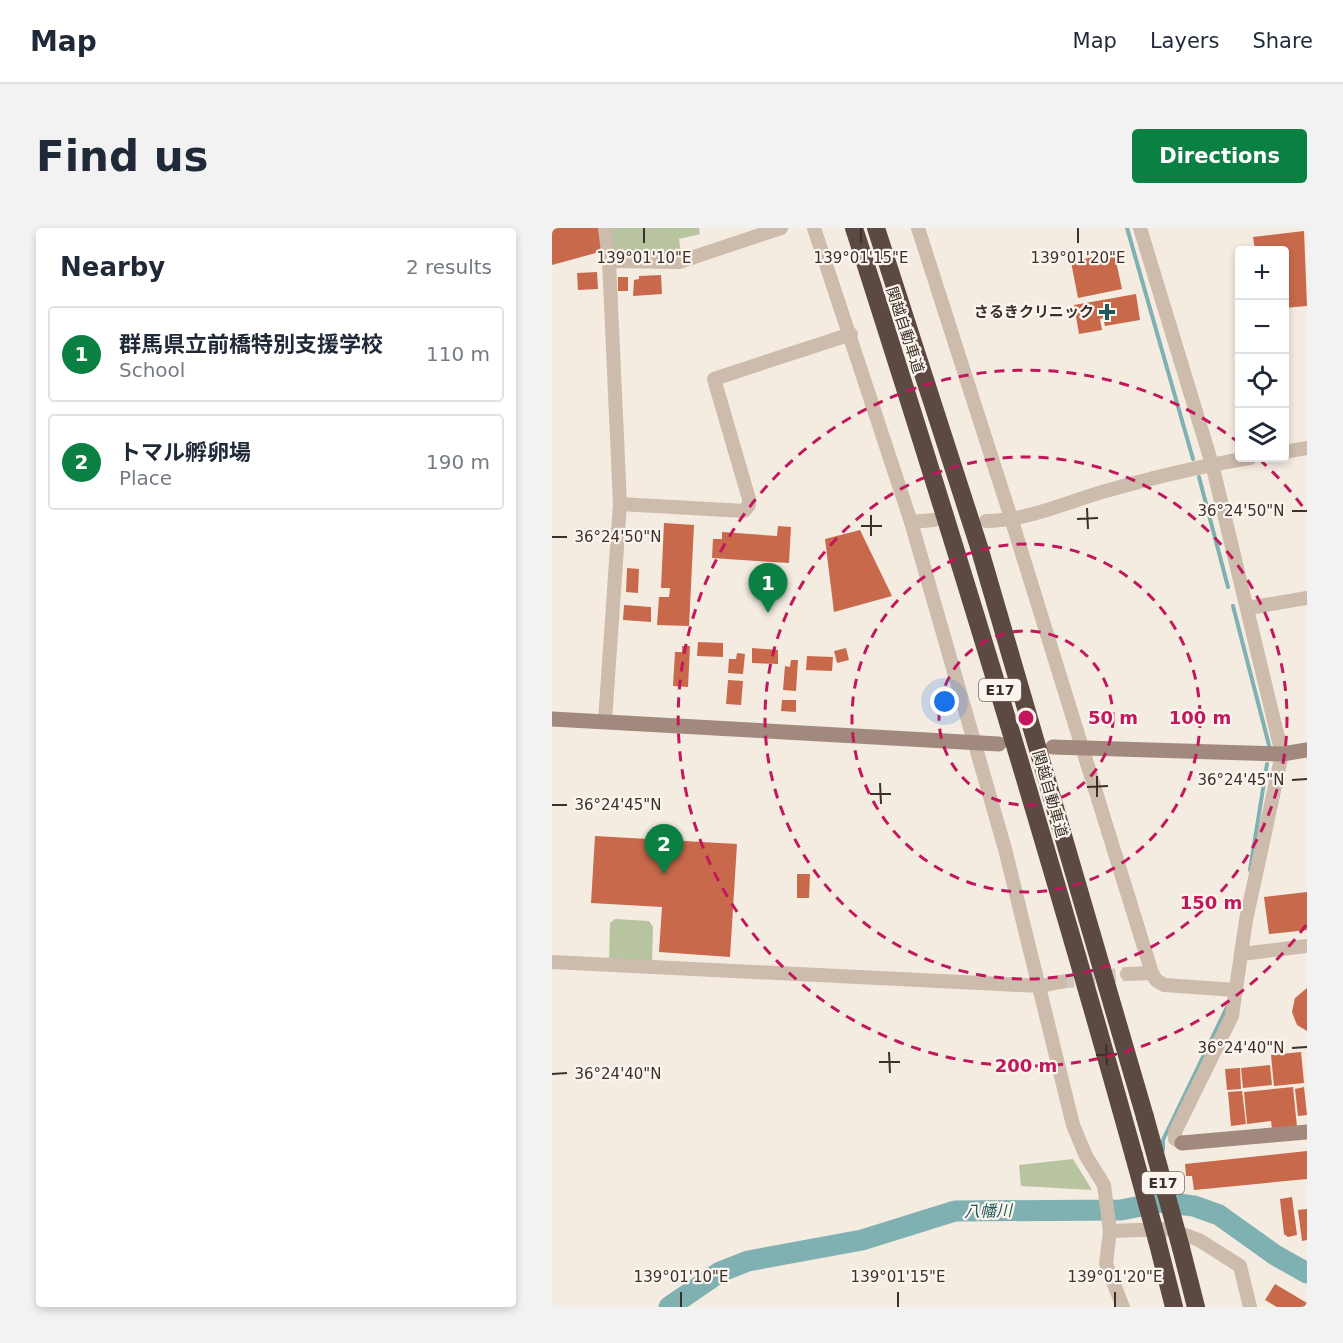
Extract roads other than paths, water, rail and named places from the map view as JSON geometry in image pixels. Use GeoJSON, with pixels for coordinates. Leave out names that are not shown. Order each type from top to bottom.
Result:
{"type":"FeatureCollection","features":[{"type":"Feature","properties":{"kind":"highway","name":"関越自動車道"},"geometry":{"type":"LineString","coordinates":[[854,228],[958,553],[1076,949],[1174,1307]]}},
{"type":"Feature","properties":{"kind":"highway","name":"関越自動車道"},"geometry":{"type":"LineString","coordinates":[[876,228],[979,547],[1145,1117],[1196,1307]]}},
{"type":"Feature","properties":{"kind":"street"},"geometry":{"type":"LineString","coordinates":[[605,228],[609,261],[621,504],[605,721]]}},
{"type":"Feature","properties":{"kind":"street"},"geometry":{"type":"LineString","coordinates":[[609,261],[679,262],[781,228]]}},
{"type":"Feature","properties":{"kind":"street"},"geometry":{"type":"LineString","coordinates":[[814,228],[911,522],[975,742],[1041,986],[1049,1034],[1073,1125],[1086,1156],[1103,1179],[1110,1228],[1106,1264],[1123,1307]]}},
{"type":"Feature","properties":{"kind":"street"},"geometry":{"type":"LineString","coordinates":[[918,228],[1011,518],[1152,973],[1156,980],[1164,985],[1236,990]]}},
{"type":"Feature","properties":{"kind":"street"},"geometry":{"type":"LineString","coordinates":[[1140,228],[1212,464],[1282,754],[1241,954],[1232,1016],[1175,1132],[1175,1139],[1182,1143],[1307,1132]]}},
{"type":"Feature","properties":{"kind":"street"},"geometry":{"type":"LineString","coordinates":[[621,504],[744,511],[749,505],[748,499],[714,379],[850,334]]}},
{"type":"Feature","properties":{"kind":"street"},"geometry":{"type":"LineString","coordinates":[[1289,451],[1307,448]]}},
{"type":"Feature","properties":{"kind":"street"},"geometry":{"type":"LineString","coordinates":[[986,521],[1011,518],[1212,464],[1235,460]]}},
{"type":"Feature","properties":{"kind":"street"},"geometry":{"type":"LineString","coordinates":[[911,522],[934,520]]}},
{"type":"Feature","properties":{"kind":"street"},"geometry":{"type":"LineString","coordinates":[[1248,608],[1307,598]]}},
{"type":"Feature","properties":{"kind":"street"},"geometry":{"type":"LineString","coordinates":[[552,719],[999,744]]}},
{"type":"Feature","properties":{"kind":"street"},"geometry":{"type":"LineString","coordinates":[[1053,747],[1282,754],[1307,750]]}},
{"type":"Feature","properties":{"kind":"street"},"geometry":{"type":"LineString","coordinates":[[1241,954],[1307,946]]}},
{"type":"Feature","properties":{"kind":"street"},"geometry":{"type":"LineString","coordinates":[[552,962],[1041,986],[1060,982]]}},
{"type":"Feature","properties":{"kind":"street"},"geometry":{"type":"LineString","coordinates":[[1128,974],[1152,973]]}},
{"type":"Feature","properties":{"kind":"street"},"geometry":{"type":"LineString","coordinates":[[1110,1228],[1169,1229],[1199,1240],[1240,1266],[1250,1307]]}},
{"type":"Feature","properties":{"kind":"waterway"},"geometry":{"type":"LineString","coordinates":[[1127,228],[1193,459]]}},
{"type":"Feature","properties":{"kind":"waterway"},"geometry":{"type":"LineString","coordinates":[[1199,477],[1228,587]]}},
{"type":"Feature","properties":{"kind":"waterway"},"geometry":{"type":"LineString","coordinates":[[1233,606],[1270,749]]}},
{"type":"Feature","properties":{"kind":"waterway"},"geometry":{"type":"LineString","coordinates":[[1250,870],[1267,764]]}},
{"type":"Feature","properties":{"kind":"waterway"},"geometry":{"type":"LineString","coordinates":[[1163,1150],[1163,1140],[1228,1005]]}},
{"type":"Feature","properties":{"kind":"waterway","name":"八幡川"},"geometry":{"type":"LineString","coordinates":[[669,1307],[720,1272],[748,1261],[862,1240],[955,1211],[1121,1210],[1161,1202],[1194,1206],[1219,1215],[1275,1255],[1307,1273]]}},
{"type":"Feature","properties":{"kind":"tunnel"},"geometry":{"type":"LineString","coordinates":[[1060,982],[1127,974]]}},
{"type":"Feature","properties":{"kind":"place","name":"さるきクリニック"},"geometry":{"type":"Point","coordinates":[1107,312]}},
{"type":"Feature","properties":{"kind":"place","name":"群馬県立前橋特別支援学校"},"geometry":{"type":"Point","coordinates":[768,613]}},
{"type":"Feature","properties":{"kind":"place","name":"トマル孵卵場"},"geometry":{"type":"Point","coordinates":[664,874]}}]}
